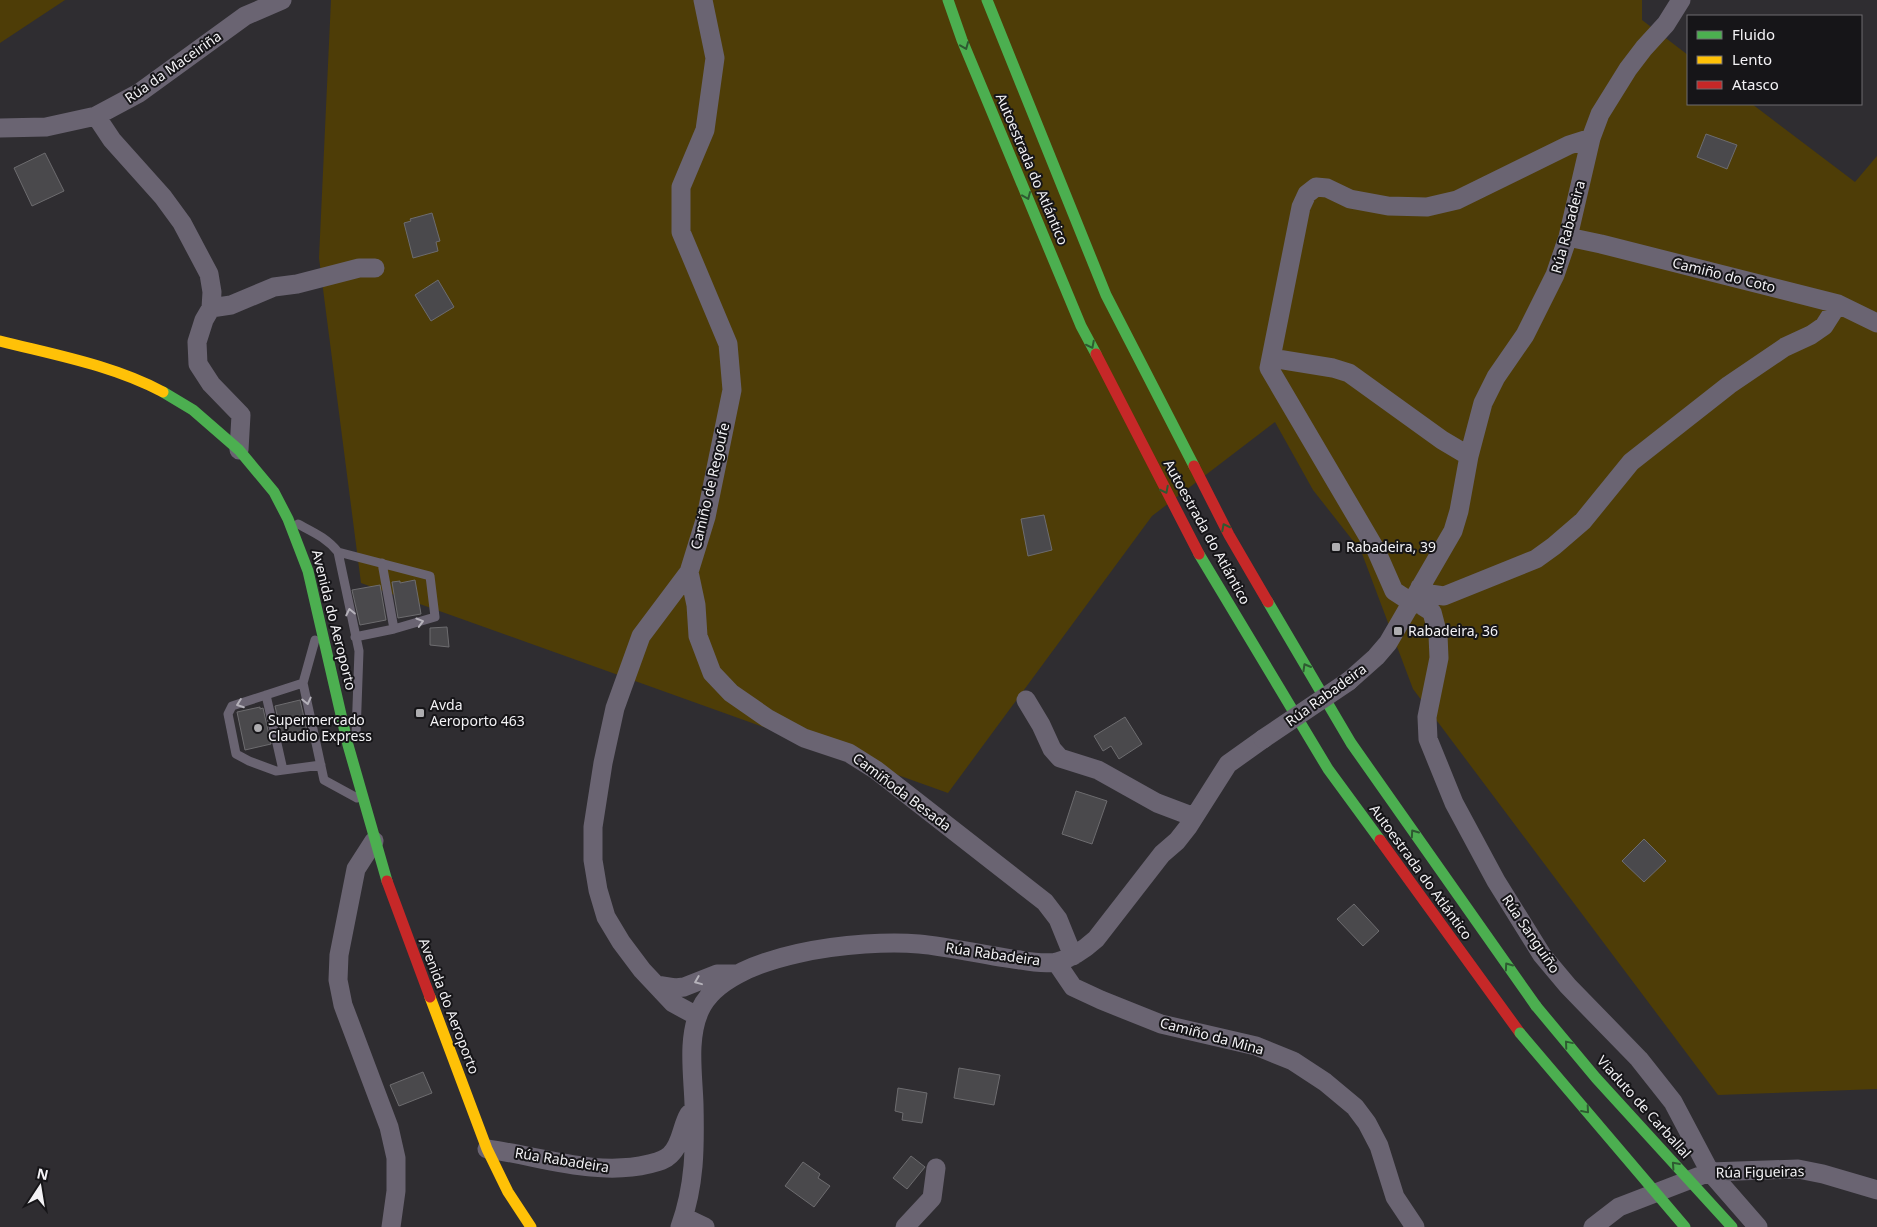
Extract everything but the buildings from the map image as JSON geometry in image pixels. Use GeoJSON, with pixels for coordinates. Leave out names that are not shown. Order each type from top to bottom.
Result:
{"type":"FeatureCollection","features":[{"type":"Feature","properties":{"kind":"main road","name":"Autoestrada do Atlántico"},"geometry":{"type":"LineString","coordinates":[[948,0],[962,40],[1081,326],[1199,554],[1328,769],[1520,1033],[1685,1227]]}},
{"type":"Feature","properties":{"kind":"main road","name":"Autoestrada do Atlántico"},"geometry":{"type":"LineString","coordinates":[[987,0],[1106,296],[1229,535],[1350,743],[1536,1006]]}},
{"type":"Feature","properties":{"kind":"main road","name":"Avenida do Aeroporto"},"geometry":{"type":"LineString","coordinates":[[0,341],[96,365],[144,382],[167,394],[193,410],[212,425],[238,450],[274,492],[288,519],[308,571],[353,764],[384,876],[487,1149],[508,1192],[531,1227]]}},
{"type":"Feature","properties":{"kind":"main road","name":"Viaduto de Carballal"},"geometry":{"type":"LineString","coordinates":[[1536,1006],[1596,1078],[1732,1227]]}},
{"type":"Feature","properties":{"kind":"street","name":"Rúa da Maceiriña"},"geometry":{"type":"LineString","coordinates":[[0,128],[46,127],[96,116],[139,93],[245,16],[282,0]]}},
{"type":"Feature","properties":{"kind":"street","name":"Camiño de Regoufe"},"geometry":{"type":"LineString","coordinates":[[698,1016],[673,1003],[642,970],[621,942],[606,917],[598,890],[593,860],[593,827],[603,763],[615,708],[641,636],[689,572],[706,517],[732,390],[728,344],[681,232],[681,186],[705,130],[715,58],[703,0]]}},
{"type":"Feature","properties":{"kind":"street","name":"Rúa Rabadeira"},"geometry":{"type":"LineString","coordinates":[[682,1222],[693,1174],[694,1107],[692,1055],[694,1031],[698,1016],[706,1002],[720,986],[763,963],[801,952],[846,946],[890,944],[935,946],[1033,962],[1065,959],[1083,951],[1096,939],[1162,854],[1177,841],[1228,764],[1350,681],[1382,650],[1453,532],[1478,419],[1488,391],[1525,336],[1556,275],[1568,237],[1591,138],[1600,114],[1612,93],[1644,48],[1666,24],[1681,0]]}},
{"type":"Feature","properties":{"kind":"street"},"geometry":{"type":"LineString","coordinates":[[96,116],[112,140],[163,197],[182,223],[209,274],[212,292],[211,308],[204,320],[197,342],[198,364],[211,384],[241,415],[238,450]]}},
{"type":"Feature","properties":{"kind":"street"},"geometry":{"type":"LineString","coordinates":[[1591,138],[1569,145],[1457,200],[1427,207],[1388,206],[1350,199],[1327,188],[1316,187],[1307,194],[1301,207],[1269,368],[1376,550],[1394,591],[1415,595],[1430,594],[1444,596],[1536,559],[1583,521],[1631,462],[1729,385],[1785,347],[1811,335],[1824,326],[1838,304]]}},
{"type":"Feature","properties":{"kind":"street","name":"Camiño do Coto"},"geometry":{"type":"LineString","coordinates":[[1568,237],[1838,304],[1877,323]]}},
{"type":"Feature","properties":{"kind":"street"},"geometry":{"type":"LineString","coordinates":[[211,308],[230,305],[274,288],[359,268],[375,268]]}},
{"type":"Feature","properties":{"kind":"street"},"geometry":{"type":"LineString","coordinates":[[1271,358],[1333,368],[1349,373],[1442,440],[1469,456]]}},
{"type":"Feature","properties":{"kind":"street","name":"Camiñoda Besada"},"geometry":{"type":"LineString","coordinates":[[689,572],[696,605],[698,636],[712,673],[731,694],[767,718],[804,738],[850,753],[876,770],[1045,902],[1058,918],[1065,959]]}},
{"type":"Feature","properties":{"kind":"street","name":"Rúa Sanguiño"},"geometry":{"type":"LineString","coordinates":[[1415,595],[1421,605],[1432,612],[1438,634],[1439,658],[1426,717],[1428,739],[1454,803],[1496,881],[1542,955],[1568,986],[1639,1059],[1673,1102],[1710,1172],[1758,1227]]}},
{"type":"Feature","properties":{"kind":"street"},"geometry":{"type":"LineString","coordinates":[[1026,700],[1041,725],[1052,749],[1060,758],[1098,770],[1157,802],[1194,817]]}},
{"type":"Feature","properties":{"kind":"street"},"geometry":{"type":"LineString","coordinates":[[374,841],[356,869],[339,955],[338,980],[343,1005],[389,1127],[396,1158],[396,1191],[392,1227]]}},
{"type":"Feature","properties":{"kind":"street","name":"Camiño da Mina"},"geometry":{"type":"LineString","coordinates":[[1065,959],[1073,987],[1161,1024],[1256,1046],[1293,1062],[1325,1082],[1355,1108],[1367,1123],[1379,1146],[1395,1197],[1415,1227]]}},
{"type":"Feature","properties":{"kind":"street","name":"Rúa Rabadeira"},"geometry":{"type":"LineString","coordinates":[[656,985],[674,988],[684,987],[717,974],[740,974]]}},
{"type":"Feature","properties":{"kind":"street","name":"Rúa Rabadeira"},"geometry":{"type":"LineString","coordinates":[[487,1149],[593,1168],[639,1167],[661,1161],[670,1156],[676,1148],[685,1120],[694,1107]]}},
{"type":"Feature","properties":{"kind":"street"},"geometry":{"type":"LineString","coordinates":[[905,1227],[932,1198],[936,1168]]}},
{"type":"Feature","properties":{"kind":"street","name":"Rúa Figueiras"},"geometry":{"type":"LineString","coordinates":[[1593,1227],[1619,1207],[1710,1172],[1798,1169],[1823,1174],[1877,1190]]}},
{"type":"Feature","properties":{"kind":"street"},"geometry":{"type":"LineString","coordinates":[[682,1222],[705,1227]]}},
{"type":"Feature","properties":{"kind":"lane"},"geometry":{"type":"LineString","coordinates":[[288,519],[324,538],[338,552],[359,651],[358,715],[353,764]]}},
{"type":"Feature","properties":{"kind":"lane"},"geometry":{"type":"LineString","coordinates":[[338,552],[430,576],[435,617],[355,636]]}},
{"type":"Feature","properties":{"kind":"lane"},"geometry":{"type":"LineString","coordinates":[[382,564],[394,628]]}},
{"type":"Feature","properties":{"kind":"lane"},"geometry":{"type":"LineString","coordinates":[[320,620],[303,683],[324,780],[363,801]]}},
{"type":"Feature","properties":{"kind":"lane"},"geometry":{"type":"LineString","coordinates":[[303,683],[232,706],[228,714],[236,754],[276,771],[321,765]]}},
{"type":"Feature","properties":{"kind":"lane"},"geometry":{"type":"LineString","coordinates":[[266,695],[283,770]]}},
{"type":"Feature","properties":{"kind":"shaded area"},"geometry":{"type":"Polygon","coordinates":[[[0,0],[65,0],[0,43],[0,0]]]}},
{"type":"Feature","properties":{"kind":"shaded area"},"geometry":{"type":"Polygon","coordinates":[[[331,0],[1642,0],[1642,20],[1687,54],[1687,105],[1753,105],[1855,182],[1877,156],[1877,1089],[1718,1095],[1413,689],[1361,551],[1313,490],[1275,422],[1152,516],[948,793],[361,583],[319,258],[331,0]]]}},
{"type":"Feature","properties":{"kind":"traffic: fast"},"geometry":{"type":"LineString","coordinates":[[948,0],[962,40],[1081,326],[1096,354]]}},
{"type":"Feature","properties":{"kind":"traffic: fast"},"geometry":{"type":"LineString","coordinates":[[987,0],[1106,295],[1194,466]]}},
{"type":"Feature","properties":{"kind":"traffic: fast"},"geometry":{"type":"LineString","coordinates":[[163,392],[193,410],[239,450],[274,492],[288,519],[308,571],[348,745],[387,881]]}},
{"type":"Feature","properties":{"kind":"traffic: fast"},"geometry":{"type":"LineString","coordinates":[[1199,554],[1328,769],[1380,840]]}},
{"type":"Feature","properties":{"kind":"traffic: fast"},"geometry":{"type":"LineString","coordinates":[[1268,602],[1351,743],[1536,1006]]}},
{"type":"Feature","properties":{"kind":"traffic: fast"},"geometry":{"type":"LineString","coordinates":[[1536,1006],[1596,1078],[1732,1227]]}},
{"type":"Feature","properties":{"kind":"traffic: fast"},"geometry":{"type":"LineString","coordinates":[[1520,1033],[1685,1227]]}},
{"type":"Feature","properties":{"kind":"traffic: slow"},"geometry":{"type":"LineString","coordinates":[[0,341],[104,368],[163,392]]}},
{"type":"Feature","properties":{"kind":"traffic: slow"},"geometry":{"type":"LineString","coordinates":[[430,997],[487,1149],[508,1192],[531,1227]]}},
{"type":"Feature","properties":{"kind":"traffic: jam"},"geometry":{"type":"LineString","coordinates":[[1096,354],[1199,554]]}},
{"type":"Feature","properties":{"kind":"traffic: jam"},"geometry":{"type":"LineString","coordinates":[[1194,466],[1229,535],[1268,602]]}},
{"type":"Feature","properties":{"kind":"traffic: jam"},"geometry":{"type":"LineString","coordinates":[[1380,840],[1520,1033]]}},
{"type":"Feature","properties":{"kind":"traffic: jam"},"geometry":{"type":"LineString","coordinates":[[387,881],[430,997]]}},
{"type":"Feature","properties":{"kind":"place","name":"Rabadeira, 39"},"geometry":{"type":"Point","coordinates":[1336,547]}},
{"type":"Feature","properties":{"kind":"place","name":"Rabadeira, 36"},"geometry":{"type":"Point","coordinates":[1398,631]}},
{"type":"Feature","properties":{"kind":"place","name":"Avda Aeroporto 463"},"geometry":{"type":"Point","coordinates":[420,713]}},
{"type":"Feature","properties":{"kind":"place","name":"Supermercado Claudio Express"},"geometry":{"type":"Point","coordinates":[258,728]}}]}
